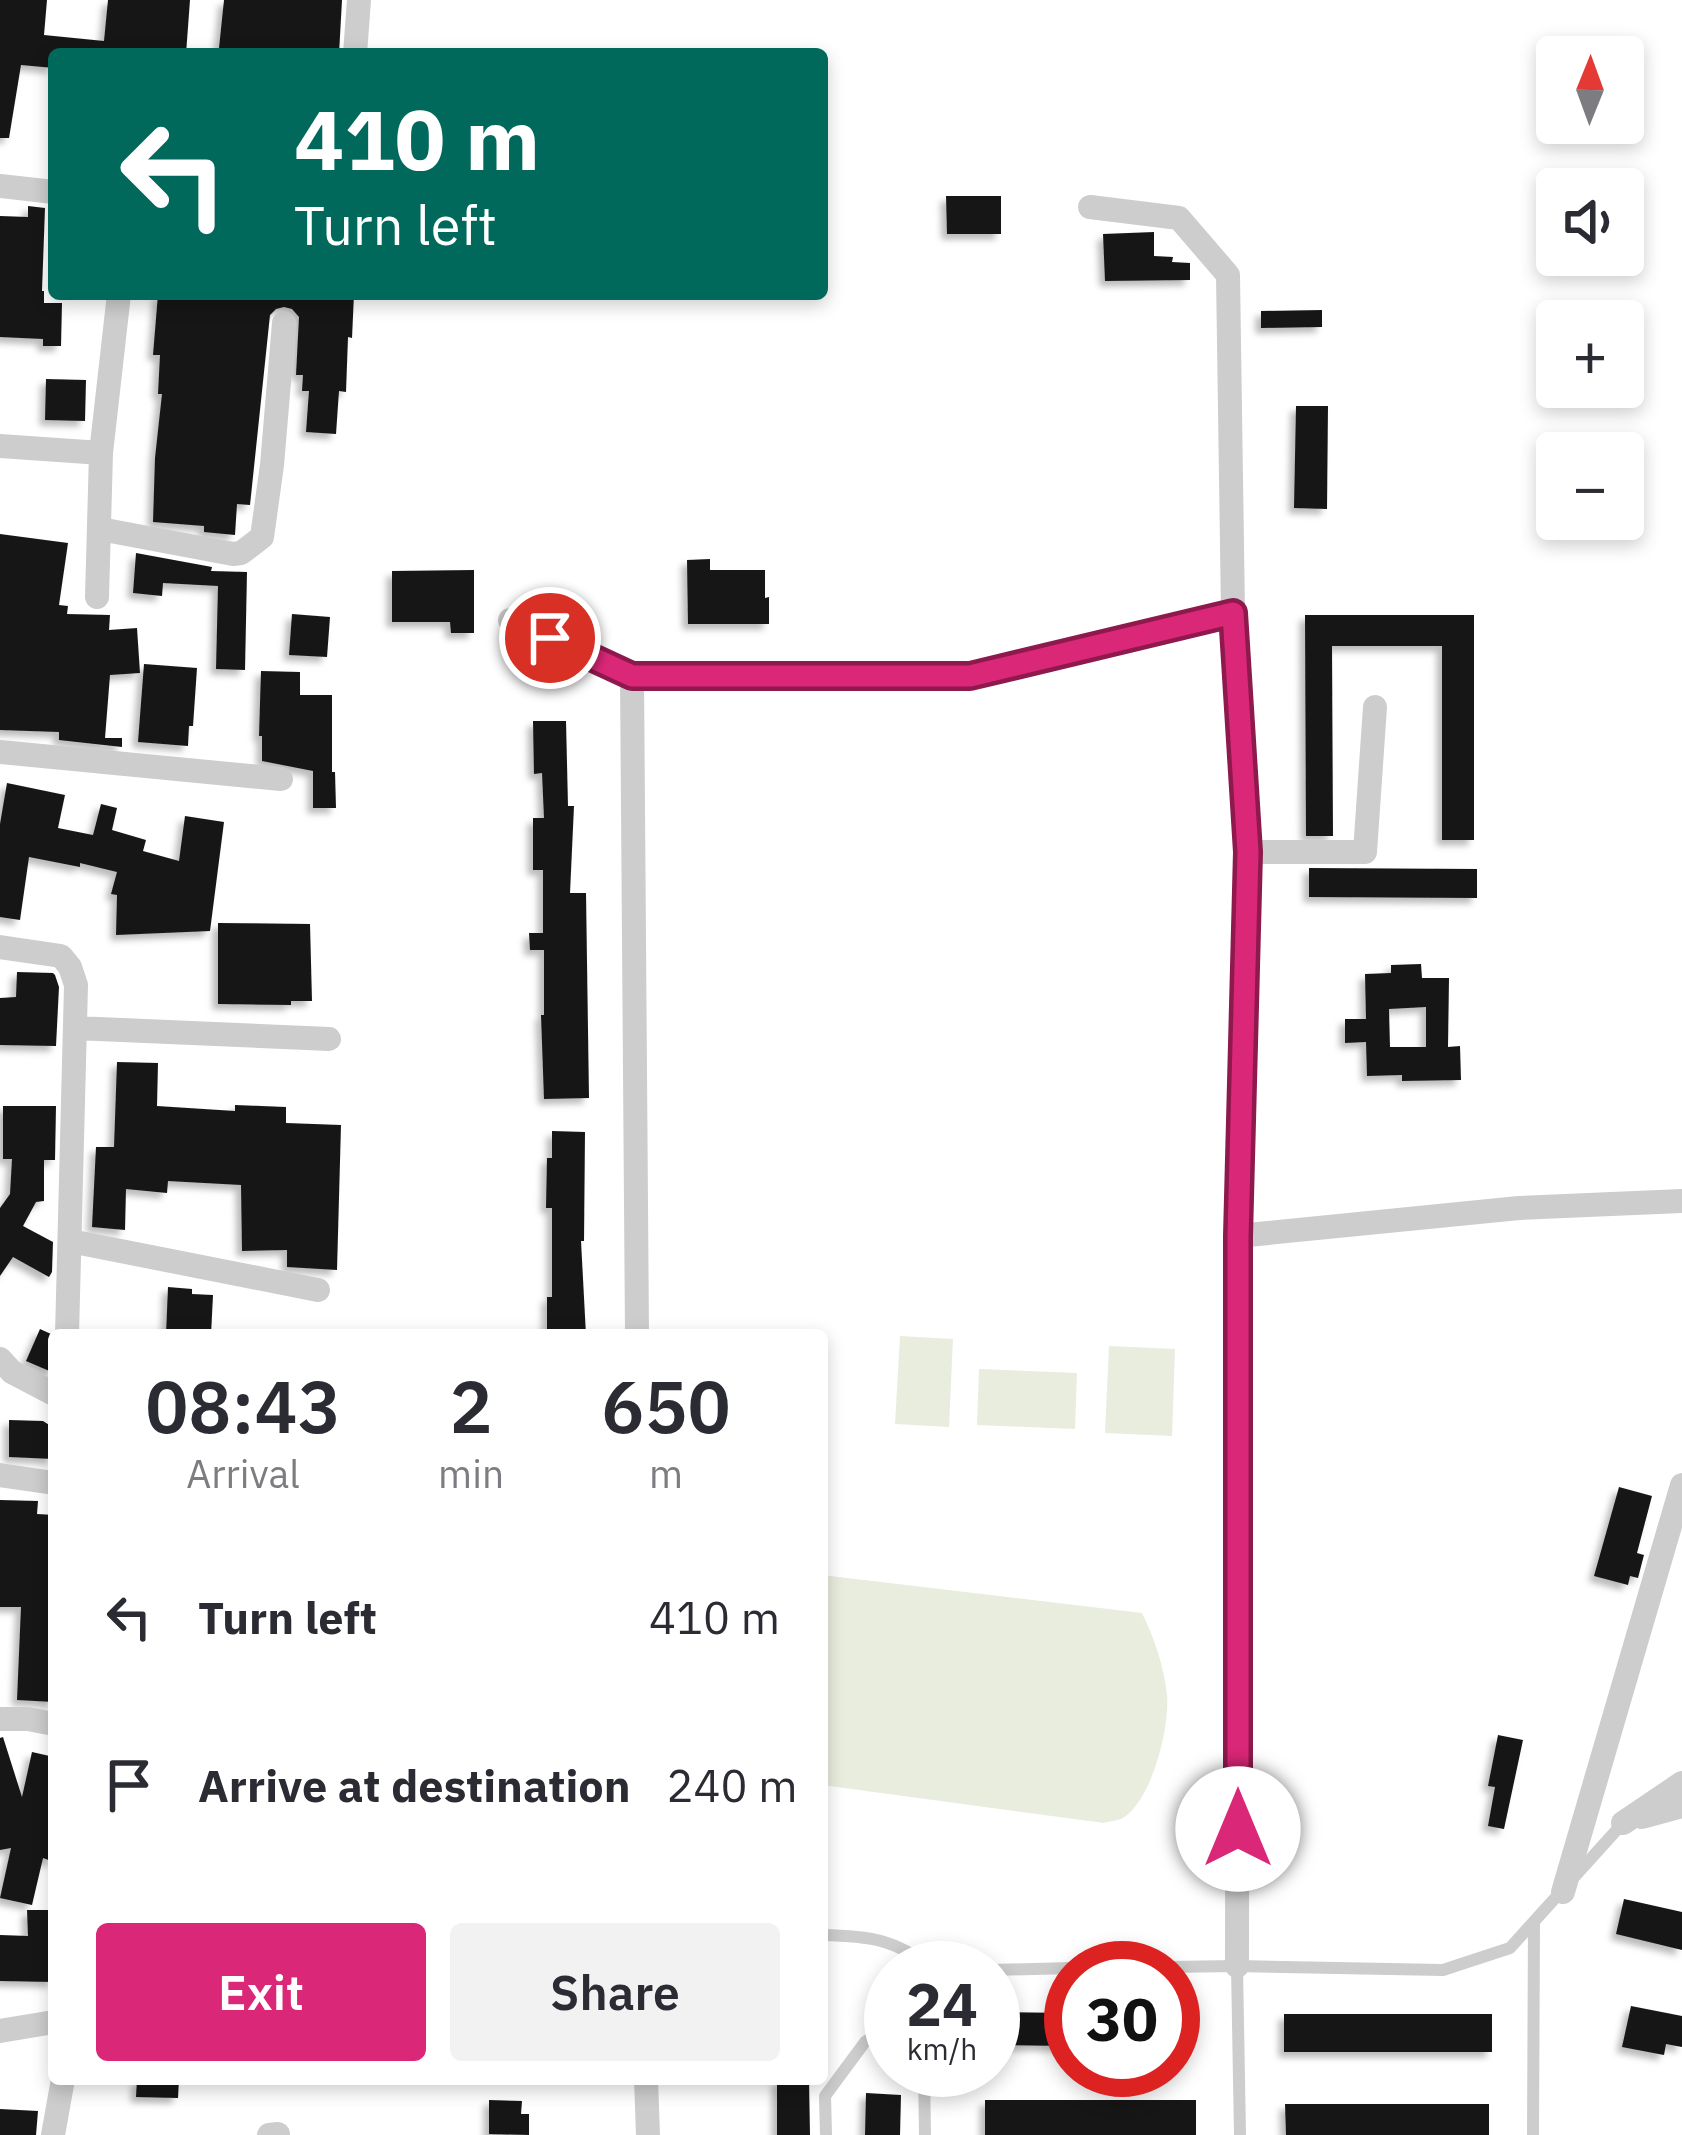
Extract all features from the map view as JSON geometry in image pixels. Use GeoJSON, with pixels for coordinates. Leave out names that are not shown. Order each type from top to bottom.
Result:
{"type":"FeatureCollection","features":[{"type":"Feature","properties":{"kind":"street"},"geometry":{"type":"LineString","coordinates":[[355,48],[359,0]]}},
{"type":"Feature","properties":{"kind":"street"},"geometry":{"type":"LineString","coordinates":[[0,185],[48,191]]}},
{"type":"Feature","properties":{"kind":"street"},"geometry":{"type":"LineString","coordinates":[[1090,207],[1179,218],[1228,275],[1233,613],[1248,852],[1238,1236],[1237,1966]]}},
{"type":"Feature","properties":{"kind":"street"},"geometry":{"type":"LineString","coordinates":[[97,597],[101,453],[118,300]]}},
{"type":"Feature","properties":{"kind":"street"},"geometry":{"type":"LineString","coordinates":[[100,529],[233,554],[262,537],[284,323]]}},
{"type":"Feature","properties":{"kind":"street"},"geometry":{"type":"LineString","coordinates":[[0,446],[101,453]]}},
{"type":"Feature","properties":{"kind":"street"},"geometry":{"type":"LineString","coordinates":[[510,620],[632,676],[970,676],[1233,613]]}},
{"type":"Feature","properties":{"kind":"street"},"geometry":{"type":"LineString","coordinates":[[632,676],[637,1329]]}},
{"type":"Feature","properties":{"kind":"street"},"geometry":{"type":"LineString","coordinates":[[1248,852],[1365,852],[1376,707]]}},
{"type":"Feature","properties":{"kind":"street"},"geometry":{"type":"LineString","coordinates":[[0,752],[281,779]]}},
{"type":"Feature","properties":{"kind":"street"},"geometry":{"type":"LineString","coordinates":[[0,947],[61,956],[76,985],[67,1329]]}},
{"type":"Feature","properties":{"kind":"street"},"geometry":{"type":"LineString","coordinates":[[75,1028],[329,1040]]}},
{"type":"Feature","properties":{"kind":"street"},"geometry":{"type":"LineString","coordinates":[[1238,1236],[1499,1210],[1682,1201]]}},
{"type":"Feature","properties":{"kind":"street"},"geometry":{"type":"LineString","coordinates":[[70,1241],[318,1291]]}},
{"type":"Feature","properties":{"kind":"street"},"geometry":{"type":"LineString","coordinates":[[0,1359],[12,1372],[48,1391]]}},
{"type":"Feature","properties":{"kind":"street"},"geometry":{"type":"LineString","coordinates":[[0,1475],[48,1482]]}},
{"type":"Feature","properties":{"kind":"street"},"geometry":{"type":"LineString","coordinates":[[1563,1892],[1682,1485]]}},
{"type":"Feature","properties":{"kind":"street"},"geometry":{"type":"LineString","coordinates":[[0,1719],[48,1723]]}},
{"type":"Feature","properties":{"kind":"street"},"geometry":{"type":"LineString","coordinates":[[1623,1823],[1682,1783]]}},
{"type":"Feature","properties":{"kind":"street"},"geometry":{"type":"LineString","coordinates":[[1623,1823],[1682,1806]]}},
{"type":"Feature","properties":{"kind":"street"},"geometry":{"type":"LineString","coordinates":[[0,2031],[48,2023]]}},
{"type":"Feature","properties":{"kind":"street"},"geometry":{"type":"LineString","coordinates":[[52,2135],[62,2085]]}},
{"type":"Feature","properties":{"kind":"street"},"geometry":{"type":"LineString","coordinates":[[646,2085],[648,2135]]}},
{"type":"Feature","properties":{"kind":"lane"},"geometry":{"type":"LineString","coordinates":[[1200,1967],[1443,1970],[1510,1948],[1623,1823]]}},
{"type":"Feature","properties":{"kind":"lane"},"geometry":{"type":"LineString","coordinates":[[1533,2135],[1534,1922]]}},
{"type":"Feature","properties":{"kind":"lane"},"geometry":{"type":"LineString","coordinates":[[828,1935],[881,1941]]}},
{"type":"Feature","properties":{"kind":"lane"},"geometry":{"type":"LineString","coordinates":[[1237,1966],[1240,2135]]}},
{"type":"Feature","properties":{"kind":"lane"},"geometry":{"type":"LineString","coordinates":[[826,2135],[825,2096],[864,2043]]}},
{"type":"Feature","properties":{"kind":"lane"},"geometry":{"type":"LineString","coordinates":[[924,2097],[925,2135]]}},
{"type":"Feature","properties":{"kind":"shaded area"},"geometry":{"type":"Polygon","coordinates":[[[900,1336],[953,1339],[949,1427],[895,1424],[900,1336]]]}},
{"type":"Feature","properties":{"kind":"shaded area"},"geometry":{"type":"Polygon","coordinates":[[[1109,1346],[1175,1349],[1172,1436],[1105,1433],[1109,1346]]]}},
{"type":"Feature","properties":{"kind":"shaded area"},"geometry":{"type":"Polygon","coordinates":[[[979,1369],[1077,1373],[1075,1429],[977,1425],[979,1369]]]}},
{"type":"Feature","properties":{"kind":"shaded area"},"geometry":{"type":"Polygon","coordinates":[[[828,1576],[1142,1613],[1166,1684],[1162,1743],[1143,1796],[1123,1818],[1104,1823],[828,1786],[828,1576]]]}},
{"type":"Feature","properties":{"kind":"building"},"geometry":{"type":"Polygon","coordinates":[[[0,0],[47,0],[44,35],[104,41],[108,0],[190,0],[186,48],[48,48],[48,67],[21,65],[9,138],[0,138],[0,0]]]}},
{"type":"Feature","properties":{"kind":"building"},"geometry":{"type":"Polygon","coordinates":[[[224,0],[342,0],[339,48],[219,48],[224,0]]]}},
{"type":"Feature","properties":{"kind":"building"},"geometry":{"type":"Polygon","coordinates":[[[946,196],[1001,196],[1001,234],[947,234],[946,196]]]}},
{"type":"Feature","properties":{"kind":"building"},"geometry":{"type":"Polygon","coordinates":[[[28,206],[45,208],[42,291],[44,303],[62,303],[61,346],[43,346],[43,339],[0,337],[0,216],[28,217],[28,206]]]}},
{"type":"Feature","properties":{"kind":"building"},"geometry":{"type":"Polygon","coordinates":[[[1154,232],[1154,256],[1190,263],[1190,280],[1105,281],[1103,234],[1154,232]]]}},
{"type":"Feature","properties":{"kind":"building"},"geometry":{"type":"Polygon","coordinates":[[[158,300],[354,300],[346,392],[339,391],[336,434],[306,432],[309,391],[302,391],[303,375],[296,375],[299,317],[284,307],[270,315],[250,505],[237,504],[235,535],[204,532],[204,526],[153,522],[162,394],[158,394],[160,355],[153,355],[158,300]]]}},
{"type":"Feature","properties":{"kind":"building"},"geometry":{"type":"Polygon","coordinates":[[[1322,310],[1322,327],[1261,328],[1261,311],[1322,310]]]}},
{"type":"Feature","properties":{"kind":"building"},"geometry":{"type":"Polygon","coordinates":[[[46,379],[86,380],[85,421],[45,420],[46,379]]]}},
{"type":"Feature","properties":{"kind":"building"},"geometry":{"type":"Polygon","coordinates":[[[1296,406],[1328,406],[1327,509],[1294,508],[1296,406]]]}},
{"type":"Feature","properties":{"kind":"building"},"geometry":{"type":"Polygon","coordinates":[[[0,534],[68,543],[59,605],[68,606],[67,614],[110,615],[109,630],[137,628],[140,673],[110,675],[105,738],[122,738],[122,747],[59,740],[59,732],[0,730],[0,534]]]}},
{"type":"Feature","properties":{"kind":"building"},"geometry":{"type":"Polygon","coordinates":[[[136,553],[212,567],[211,571],[247,572],[245,670],[216,669],[218,586],[163,583],[162,596],[133,593],[136,553]]]}},
{"type":"Feature","properties":{"kind":"building"},"geometry":{"type":"Polygon","coordinates":[[[710,559],[710,570],[765,570],[769,624],[688,624],[687,560],[710,559]]]}},
{"type":"Feature","properties":{"kind":"building"},"geometry":{"type":"Polygon","coordinates":[[[474,570],[474,633],[451,633],[450,622],[392,622],[392,571],[474,570]]]}},
{"type":"Feature","properties":{"kind":"building"},"geometry":{"type":"Polygon","coordinates":[[[292,614],[330,617],[327,657],[289,655],[292,614]]]}},
{"type":"Feature","properties":{"kind":"building"},"geometry":{"type":"Polygon","coordinates":[[[1305,615],[1474,615],[1474,840],[1442,840],[1442,646],[1332,646],[1333,836],[1306,836],[1305,615]]]}},
{"type":"Feature","properties":{"kind":"building"},"geometry":{"type":"Polygon","coordinates":[[[144,664],[197,668],[188,746],[138,742],[144,664]]]}},
{"type":"Feature","properties":{"kind":"building"},"geometry":{"type":"Polygon","coordinates":[[[261,671],[300,672],[300,695],[332,695],[336,808],[313,808],[313,771],[262,761],[261,671]]]}},
{"type":"Feature","properties":{"kind":"building"},"geometry":{"type":"Polygon","coordinates":[[[533,721],[566,721],[568,806],[574,806],[570,893],[586,893],[589,1098],[544,1099],[544,950],[530,950],[529,933],[543,933],[543,870],[533,870],[533,818],[544,818],[542,773],[534,774],[533,721]]]}},
{"type":"Feature","properties":{"kind":"building"},"geometry":{"type":"Polygon","coordinates":[[[7,783],[65,795],[58,828],[93,835],[101,804],[117,808],[112,830],[146,840],[143,851],[179,861],[185,816],[224,822],[210,931],[116,935],[117,895],[111,894],[117,872],[29,857],[20,920],[0,917],[0,824],[7,783]]]}},
{"type":"Feature","properties":{"kind":"building"},"geometry":{"type":"Polygon","coordinates":[[[1309,868],[1477,869],[1477,898],[1309,897],[1309,868]]]}},
{"type":"Feature","properties":{"kind":"building"},"geometry":{"type":"Polygon","coordinates":[[[218,923],[310,924],[312,1001],[218,1004],[218,923]]]}},
{"type":"Feature","properties":{"kind":"building"},"geometry":{"type":"Polygon","coordinates":[[[1421,964],[1422,978],[1449,978],[1448,1047],[1460,1046],[1461,1080],[1367,1076],[1366,1042],[1345,1043],[1345,1019],[1366,1019],[1365,974],[1391,973],[1391,965],[1421,964]],[[1426,1007],[1389,1009],[1390,1047],[1426,1047],[1426,1007]]]}},
{"type":"Feature","properties":{"kind":"building"},"geometry":{"type":"Polygon","coordinates":[[[17,972],[55,975],[59,987],[56,1046],[0,1045],[0,998],[16,997],[17,972]]]}},
{"type":"Feature","properties":{"kind":"building"},"geometry":{"type":"Polygon","coordinates":[[[117,1062],[158,1063],[157,1106],[235,1111],[235,1105],[286,1107],[286,1123],[341,1125],[337,1270],[287,1267],[287,1250],[242,1251],[241,1185],[168,1181],[167,1193],[126,1189],[125,1230],[92,1227],[96,1147],[114,1147],[117,1062]]]}},
{"type":"Feature","properties":{"kind":"building"},"geometry":{"type":"Polygon","coordinates":[[[3,1106],[56,1106],[55,1160],[44,1160],[44,1201],[36,1202],[23,1226],[53,1242],[49,1277],[13,1257],[0,1276],[0,1208],[10,1194],[12,1159],[3,1159],[3,1106]]]}},
{"type":"Feature","properties":{"kind":"building"},"geometry":{"type":"Polygon","coordinates":[[[552,1131],[585,1132],[581,1241],[586,1329],[547,1329],[547,1297],[552,1297],[552,1208],[546,1208],[547,1158],[552,1158],[552,1131]]]}},
{"type":"Feature","properties":{"kind":"building"},"geometry":{"type":"Polygon","coordinates":[[[168,1287],[213,1295],[211,1329],[166,1329],[168,1287]]]}},
{"type":"Feature","properties":{"kind":"building"},"geometry":{"type":"Polygon","coordinates":[[[40,1329],[48,1333],[48,1370],[26,1361],[40,1329]]]}},
{"type":"Feature","properties":{"kind":"building"},"geometry":{"type":"Polygon","coordinates":[[[9,1420],[48,1424],[48,1459],[9,1457],[9,1420]]]}},
{"type":"Feature","properties":{"kind":"building"},"geometry":{"type":"Polygon","coordinates":[[[1619,1487],[1652,1496],[1637,1553],[1644,1555],[1638,1578],[1630,1576],[1628,1585],[1594,1576],[1619,1487]]]}},
{"type":"Feature","properties":{"kind":"building"},"geometry":{"type":"Polygon","coordinates":[[[0,1500],[38,1501],[37,1514],[48,1515],[48,1702],[17,1700],[21,1607],[0,1607],[0,1500]]]}},
{"type":"Feature","properties":{"kind":"building"},"geometry":{"type":"Polygon","coordinates":[[[1498,1735],[1523,1740],[1504,1829],[1488,1826],[1495,1787],[1488,1786],[1498,1735]]]}},
{"type":"Feature","properties":{"kind":"building"},"geometry":{"type":"Polygon","coordinates":[[[0,1738],[22,1797],[32,1752],[48,1756],[48,1860],[43,1858],[32,1905],[0,1898],[11,1848],[0,1850],[0,1738]]]}},
{"type":"Feature","properties":{"kind":"building"},"geometry":{"type":"Polygon","coordinates":[[[1624,1899],[1682,1912],[1682,1950],[1616,1934],[1624,1899]]]}},
{"type":"Feature","properties":{"kind":"building"},"geometry":{"type":"Polygon","coordinates":[[[27,1910],[48,1910],[48,1982],[0,1981],[0,1935],[28,1936],[27,1910]]]}},
{"type":"Feature","properties":{"kind":"building"},"geometry":{"type":"Polygon","coordinates":[[[1631,2006],[1682,2016],[1682,2047],[1666,2044],[1664,2055],[1622,2047],[1631,2006]]]}},
{"type":"Feature","properties":{"kind":"building"},"geometry":{"type":"Polygon","coordinates":[[[1020,2012],[1044,2013],[1044,2046],[1020,2045],[1020,2012]]]}},
{"type":"Feature","properties":{"kind":"building"},"geometry":{"type":"Polygon","coordinates":[[[1284,2014],[1492,2014],[1492,2052],[1284,2052],[1284,2014]]]}},
{"type":"Feature","properties":{"kind":"building"},"geometry":{"type":"Polygon","coordinates":[[[137,2085],[179,2085],[178,2098],[136,2097],[137,2085]]]}},
{"type":"Feature","properties":{"kind":"building"},"geometry":{"type":"Polygon","coordinates":[[[777,2085],[809,2085],[810,2135],[777,2135],[777,2085]]]}},
{"type":"Feature","properties":{"kind":"building"},"geometry":{"type":"Polygon","coordinates":[[[866,2097],[901,2097],[900,2135],[865,2135],[866,2097]]]}},
{"type":"Feature","properties":{"kind":"building"},"geometry":{"type":"Polygon","coordinates":[[[489,2100],[522,2101],[521,2114],[529,2114],[529,2135],[489,2134],[489,2100]]]}},
{"type":"Feature","properties":{"kind":"building"},"geometry":{"type":"Polygon","coordinates":[[[985,2100],[1196,2100],[1196,2135],[985,2135],[985,2100]]]}},
{"type":"Feature","properties":{"kind":"building"},"geometry":{"type":"Polygon","coordinates":[[[1285,2104],[1489,2104],[1489,2135],[1286,2135],[1285,2104]]]}},
{"type":"Feature","properties":{"kind":"building"},"geometry":{"type":"Polygon","coordinates":[[[0,2109],[38,2111],[36,2135],[0,2135],[0,2109]]]}},
{"type":"Feature","properties":{"kind":"route"},"geometry":{"type":"LineString","coordinates":[[550,638],[632,676],[970,676],[1233,613],[1248,852],[1238,1236],[1238,1829]]}}]}
